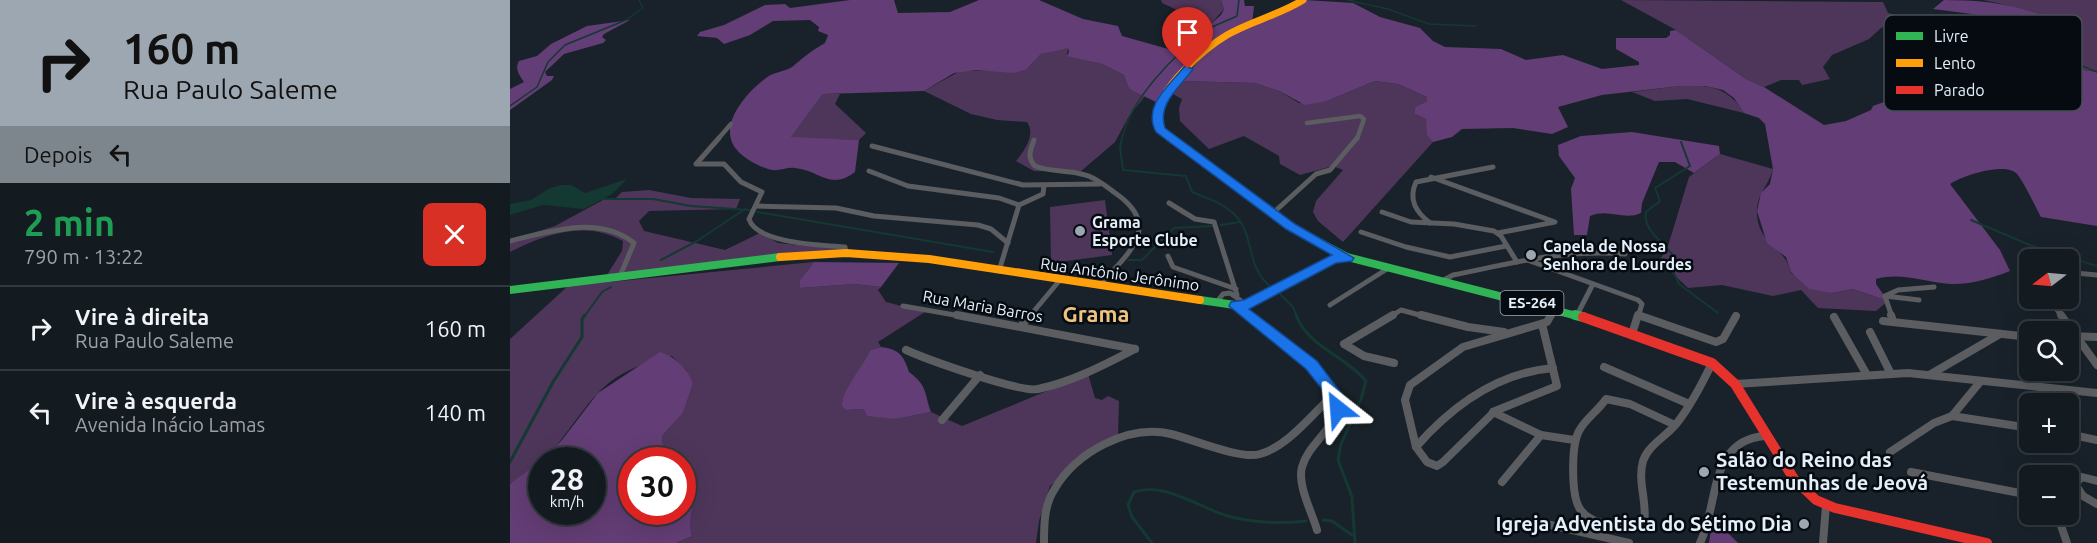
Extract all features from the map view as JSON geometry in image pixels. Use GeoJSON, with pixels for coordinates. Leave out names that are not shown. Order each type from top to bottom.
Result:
{"type":"FeatureCollection","features":[{"type":"Feature","properties":{"kind":"main road"},"geometry":{"type":"LineString","coordinates":[[1303,0],[1293,8],[1226,36],[1204,51],[1166,94],[1157,110],[1156,122],[1167,137],[1272,213],[1347,258]]}},
{"type":"Feature","properties":{"kind":"main road","name":"Rua Antônio Jerônimo"},"geometry":{"type":"LineString","coordinates":[[510,290],[788,256],[846,253],[929,259],[1215,303],[1247,305]]}},
{"type":"Feature","properties":{"kind":"main road"},"geometry":{"type":"LineString","coordinates":[[1247,305],[1333,259],[1347,258]]}},
{"type":"Feature","properties":{"kind":"main road","name":"ES-264"},"geometry":{"type":"LineString","coordinates":[[1347,258],[1556,308],[1712,363],[1735,384],[1765,436],[1801,487],[1826,505],[1987,543]]}},
{"type":"Feature","properties":{"kind":"street"},"geometry":{"type":"LineString","coordinates":[[1272,213],[1316,174],[1330,170],[1343,157],[1356,141],[1364,119],[1360,116],[1307,123]]}},
{"type":"Feature","properties":{"kind":"street"},"geometry":{"type":"LineString","coordinates":[[732,124],[696,164],[724,164],[741,182],[762,192],[749,219],[751,225],[759,231],[785,242],[845,247],[846,253]]}},
{"type":"Feature","properties":{"kind":"street"},"geometry":{"type":"LineString","coordinates":[[1034,140],[1029,149],[1030,159],[1037,169],[1050,173],[1072,172],[1086,175],[1135,208],[1140,219],[1139,233],[1100,285]]}},
{"type":"Feature","properties":{"kind":"street"},"geometry":{"type":"LineString","coordinates":[[872,146],[1006,182],[1100,184]]}},
{"type":"Feature","properties":{"kind":"street"},"geometry":{"type":"LineString","coordinates":[[1431,223],[1413,204],[1411,195],[1416,182],[1431,177],[1474,172],[1493,167]]}},
{"type":"Feature","properties":{"kind":"street"},"geometry":{"type":"LineString","coordinates":[[869,171],[884,180],[904,186],[992,197],[1019,205],[1043,194],[1044,184]]}},
{"type":"Feature","properties":{"kind":"street"},"geometry":{"type":"LineString","coordinates":[[1382,212],[1411,222],[1454,224],[1498,233],[1555,222],[1431,177]]}},
{"type":"Feature","properties":{"kind":"street"},"geometry":{"type":"LineString","coordinates":[[1169,203],[1196,219],[1214,222],[1237,292],[1247,305]]}},
{"type":"Feature","properties":{"kind":"street"},"geometry":{"type":"LineString","coordinates":[[999,271],[1019,205]]}},
{"type":"Feature","properties":{"kind":"street"},"geometry":{"type":"LineString","coordinates":[[756,206],[836,208],[874,216],[978,225],[991,229],[1008,243]]}},
{"type":"Feature","properties":{"kind":"street"},"geometry":{"type":"LineString","coordinates":[[510,241],[544,232],[606,228],[627,235],[634,243],[620,276]]}},
{"type":"Feature","properties":{"kind":"street"},"geometry":{"type":"LineString","coordinates":[[1361,231],[1406,247],[1450,256],[1506,246]]}},
{"type":"Feature","properties":{"kind":"street"},"geometry":{"type":"LineString","coordinates":[[1498,233],[1517,262]]}},
{"type":"Feature","properties":{"kind":"street"},"geometry":{"type":"LineString","coordinates":[[1440,282],[1447,276],[1580,251],[1625,254]]}},
{"type":"Feature","properties":{"kind":"street"},"geometry":{"type":"LineString","coordinates":[[1168,256],[1172,266],[1237,292]]}},
{"type":"Feature","properties":{"kind":"street"},"geometry":{"type":"LineString","coordinates":[[1529,261],[1638,300],[1642,304],[1632,333]]}},
{"type":"Feature","properties":{"kind":"street"},"geometry":{"type":"LineString","coordinates":[[1330,305],[1387,269]]}},
{"type":"Feature","properties":{"kind":"street"},"geometry":{"type":"LineString","coordinates":[[2079,273],[2097,276]]}},
{"type":"Feature","properties":{"kind":"street"},"geometry":{"type":"LineString","coordinates":[[1022,325],[1060,280]]}},
{"type":"Feature","properties":{"kind":"street"},"geometry":{"type":"LineString","coordinates":[[1577,315],[1593,284]]}},
{"type":"Feature","properties":{"kind":"street"},"geometry":{"type":"LineString","coordinates":[[1885,296],[1898,290],[1934,287]]}},
{"type":"Feature","properties":{"kind":"street"},"geometry":{"type":"LineString","coordinates":[[1215,303],[1226,293],[1237,292]]}},
{"type":"Feature","properties":{"kind":"street"},"geometry":{"type":"LineString","coordinates":[[1885,296],[1919,300]]}},
{"type":"Feature","properties":{"kind":"street"},"geometry":{"type":"LineString","coordinates":[[1885,296],[1893,321]]}},
{"type":"Feature","properties":{"kind":"street","name":"Rua Maria Barros"},"geometry":{"type":"LineString","coordinates":[[903,306],[1022,325],[1077,340],[1135,350],[1091,372],[1040,390],[937,364],[906,350]]}},
{"type":"Feature","properties":{"kind":"street"},"geometry":{"type":"LineString","coordinates":[[1236,306],[1296,351],[1311,365],[1325,386],[1337,398],[1338,409],[1306,457],[1301,474],[1317,530]]}},
{"type":"Feature","properties":{"kind":"street"},"geometry":{"type":"LineString","coordinates":[[1542,324],[1558,382],[1555,388],[1508,403],[1493,412],[1440,465],[1430,464],[1418,450],[1405,400],[1410,385],[1459,349],[1542,324],[1550,320],[1556,308]]}},
{"type":"Feature","properties":{"kind":"street"},"geometry":{"type":"LineString","coordinates":[[1394,363],[1364,356],[1344,344],[1401,310],[1468,327],[1507,333]]}},
{"type":"Feature","properties":{"kind":"street"},"geometry":{"type":"LineString","coordinates":[[1638,315],[1716,342],[1723,339],[1736,316]]}},
{"type":"Feature","properties":{"kind":"street"},"geometry":{"type":"LineString","coordinates":[[1834,317],[1867,375]]}},
{"type":"Feature","properties":{"kind":"street"},"geometry":{"type":"LineString","coordinates":[[1883,321],[2019,335]]}},
{"type":"Feature","properties":{"kind":"street"},"geometry":{"type":"LineString","coordinates":[[1870,332],[1891,374]]}},
{"type":"Feature","properties":{"kind":"street"},"geometry":{"type":"LineString","coordinates":[[1931,375],[2001,333]]}},
{"type":"Feature","properties":{"kind":"street"},"geometry":{"type":"LineString","coordinates":[[2079,336],[2097,337]]}},
{"type":"Feature","properties":{"kind":"street"},"geometry":{"type":"LineString","coordinates":[[2079,344],[2097,365]]}},
{"type":"Feature","properties":{"kind":"street"},"geometry":{"type":"LineString","coordinates":[[1675,425],[1609,398],[1579,429],[1574,440],[1576,503],[1589,518],[1624,529],[1642,527],[1645,523],[1640,483],[1642,462],[1651,446],[1661,440],[1675,425],[1712,363]]}},
{"type":"Feature","properties":{"kind":"street"},"geometry":{"type":"LineString","coordinates":[[1604,367],[1689,404]]}},
{"type":"Feature","properties":{"kind":"street"},"geometry":{"type":"LineString","coordinates":[[1418,450],[1443,417],[1477,395],[1524,371],[1553,368]]}},
{"type":"Feature","properties":{"kind":"street"},"geometry":{"type":"LineString","coordinates":[[1735,384],[1891,374],[1931,375],[2097,393]]}},
{"type":"Feature","properties":{"kind":"street"},"geometry":{"type":"LineString","coordinates":[[942,420],[980,375]]}},
{"type":"Feature","properties":{"kind":"street"},"geometry":{"type":"LineString","coordinates":[[1890,452],[1934,423],[1952,416],[1980,382]]}},
{"type":"Feature","properties":{"kind":"street"},"geometry":{"type":"LineString","coordinates":[[1044,543],[1045,510],[1057,481],[1118,437],[1127,433],[1181,434],[1232,452],[1259,455],[1281,443],[1317,412],[1328,400],[1325,386]]}},
{"type":"Feature","properties":{"kind":"street"},"geometry":{"type":"LineString","coordinates":[[1493,412],[1541,435],[1574,440]]}},
{"type":"Feature","properties":{"kind":"street"},"geometry":{"type":"LineString","coordinates":[[1952,416],[2019,426]]}},
{"type":"Feature","properties":{"kind":"street"},"geometry":{"type":"LineString","coordinates":[[1502,482],[1541,435]]}},
{"type":"Feature","properties":{"kind":"street"},"geometry":{"type":"LineString","coordinates":[[1700,543],[1704,535],[1715,482],[1735,445],[1752,437],[1765,436]]}},
{"type":"Feature","properties":{"kind":"street"},"geometry":{"type":"LineString","coordinates":[[2079,436],[2097,440]]}},
{"type":"Feature","properties":{"kind":"street"},"geometry":{"type":"LineString","coordinates":[[1911,472],[2019,493]]}},
{"type":"Feature","properties":{"kind":"street"},"geometry":{"type":"LineString","coordinates":[[2097,481],[2082,477],[2075,484],[2083,496],[2097,504]]}},
{"type":"Feature","properties":{"kind":"street"},"geometry":{"type":"LineString","coordinates":[[1823,543],[1826,505]]}},
{"type":"Feature","properties":{"kind":"street"},"geometry":{"type":"LineString","coordinates":[[1513,522],[1546,524],[1629,543]]}},
{"type":"Feature","properties":{"kind":"street"},"geometry":{"type":"LineString","coordinates":[[2061,525],[2067,543]]}},
{"type":"Feature","properties":{"kind":"shaded area"},"geometry":{"type":"Polygon","coordinates":[[[850,0],[894,0],[898,13],[950,12],[979,0],[1039,0],[1083,19],[1118,26],[1122,36],[1179,52],[1221,15],[1224,9],[1221,0],[1244,0],[1245,6],[1254,6],[1252,24],[1222,38],[1198,55],[1177,76],[1158,103],[1129,89],[1124,75],[1102,64],[1067,56],[1068,48],[1041,54],[1027,69],[1014,73],[976,70],[954,73],[924,91],[823,94],[791,137],[859,140],[855,172],[838,180],[831,180],[795,168],[772,170],[748,159],[737,150],[731,141],[732,120],[737,110],[758,84],[769,76],[792,67],[825,43],[828,35],[818,31],[819,27],[810,20],[773,21],[750,35],[724,44],[717,38],[697,36],[700,32],[724,25],[765,5],[785,4],[790,8],[850,0]]]}},
{"type":"Feature","properties":{"kind":"shaded area"},"geometry":{"type":"Polygon","coordinates":[[[1161,0],[1221,0],[1224,9],[1210,25],[1162,3],[1161,0]]]}},
{"type":"Feature","properties":{"kind":"shaded area"},"geometry":{"type":"Polygon","coordinates":[[[1305,0],[1353,3],[1380,17],[1420,28],[1433,41],[1445,47],[1501,49],[1526,60],[1563,55],[1602,69],[1639,65],[1639,62],[1616,49],[1616,38],[1666,38],[1670,35],[1670,31],[1676,30],[1746,79],[1764,87],[1824,125],[1846,121],[1884,102],[1884,111],[2082,111],[2082,70],[2097,72],[2097,226],[2041,217],[2016,173],[2002,169],[1983,171],[1950,184],[2000,250],[2010,271],[1958,284],[1904,277],[1876,279],[1876,284],[1888,301],[1853,289],[1832,293],[1809,289],[1791,272],[1786,257],[1767,243],[1757,211],[1761,193],[1770,184],[1773,169],[1765,124],[1759,118],[1744,113],[1734,98],[1723,90],[1705,86],[1680,86],[1602,95],[1558,107],[1568,127],[1552,134],[1513,128],[1462,129],[1452,137],[1433,142],[1427,135],[1426,119],[1415,114],[1415,107],[1427,101],[1427,97],[1398,84],[1375,81],[1327,101],[1305,105],[1279,91],[1255,83],[1182,81],[1202,56],[1221,41],[1305,0]]]}},
{"type":"Feature","properties":{"kind":"shaded area"},"geometry":{"type":"Polygon","coordinates":[[[1621,0],[1883,2],[1888,13],[1896,15],[1884,15],[1884,27],[1869,39],[1832,55],[1823,67],[1830,79],[1802,85],[1799,80],[1781,80],[1764,87],[1746,79],[1676,30],[1621,0]]]}},
{"type":"Feature","properties":{"kind":"shaded area"},"geometry":{"type":"Polygon","coordinates":[[[1944,0],[1976,1],[2006,5],[2042,15],[1980,15],[1933,9],[1944,0]]]}},
{"type":"Feature","properties":{"kind":"shaded area"},"geometry":{"type":"Polygon","coordinates":[[[1983,0],[2097,0],[2097,72],[2082,70],[2082,15],[2041,15],[1983,0]]]}},
{"type":"Feature","properties":{"kind":"shaded area"},"geometry":{"type":"Polygon","coordinates":[[[630,20],[604,34],[602,37],[606,40],[603,43],[564,54],[545,72],[547,76],[554,76],[552,80],[510,110],[510,89],[524,82],[517,70],[519,61],[537,56],[551,44],[587,26],[630,20]]]}},
{"type":"Feature","properties":{"kind":"shaded area"},"geometry":{"type":"Polygon","coordinates":[[[1068,48],[1067,55],[1102,64],[1124,75],[1129,89],[1145,96],[1129,116],[1115,142],[1080,172],[1034,171],[1016,161],[1030,137],[1027,122],[997,120],[971,114],[924,91],[960,71],[1027,69],[1041,54],[1068,48]]]}},
{"type":"Feature","properties":{"kind":"shaded area"},"geometry":{"type":"Polygon","coordinates":[[[1182,81],[1255,83],[1279,91],[1299,103],[1327,101],[1375,81],[1398,84],[1427,97],[1427,101],[1415,107],[1417,115],[1426,119],[1433,142],[1343,242],[1318,221],[1313,212],[1316,201],[1343,170],[1333,166],[1300,175],[1280,164],[1279,156],[1244,136],[1209,149],[1180,121],[1179,108],[1182,99],[1171,93],[1182,81]]]}},
{"type":"Feature","properties":{"kind":"shaded area"},"geometry":{"type":"Polygon","coordinates":[[[1680,86],[1716,89],[1738,104],[1744,113],[1687,99],[1655,101],[1632,92],[1680,86]]]}},
{"type":"Feature","properties":{"kind":"shaded area"},"geometry":{"type":"Polygon","coordinates":[[[823,94],[840,94],[835,104],[866,133],[859,140],[790,138],[823,94]]]}},
{"type":"Feature","properties":{"kind":"shaded area"},"geometry":{"type":"Polygon","coordinates":[[[1632,132],[1719,146],[1720,154],[1694,173],[1675,162],[1659,162],[1642,203],[1641,213],[1628,216],[1603,213],[1590,216],[1587,235],[1574,235],[1571,189],[1575,178],[1559,156],[1558,145],[1581,136],[1632,132]]]}},
{"type":"Feature","properties":{"kind":"shaded area"},"geometry":{"type":"Polygon","coordinates":[[[1720,154],[1773,169],[1758,203],[1758,220],[1761,230],[1788,264],[1791,273],[1832,293],[1853,289],[1888,301],[1876,311],[1818,308],[1801,290],[1773,296],[1722,285],[1688,288],[1671,272],[1661,258],[1668,246],[1689,177],[1720,154]]]}},
{"type":"Feature","properties":{"kind":"shaded area"},"geometry":{"type":"Polygon","coordinates":[[[627,179],[612,194],[584,209],[543,205],[510,215],[510,204],[531,200],[550,188],[571,185],[585,193],[627,179]]]}},
{"type":"Feature","properties":{"kind":"shaded area"},"geometry":{"type":"Polygon","coordinates":[[[649,190],[691,198],[740,199],[736,209],[649,211],[639,221],[644,231],[725,250],[760,233],[778,243],[852,250],[607,275],[622,251],[623,241],[595,231],[551,235],[510,252],[510,240],[555,226],[603,200],[614,200],[622,192],[649,190]]]}},
{"type":"Feature","properties":{"kind":"shaded area","name":"Grama Esporte Clube"},"geometry":{"type":"Polygon","coordinates":[[[1105,200],[1112,255],[1051,263],[1050,207],[1105,200]]]}},
{"type":"Feature","properties":{"kind":"shaded area"},"geometry":{"type":"Polygon","coordinates":[[[814,262],[800,280],[800,288],[854,284],[881,287],[878,290],[886,302],[925,312],[878,342],[881,347],[870,350],[845,394],[846,410],[864,409],[896,419],[931,412],[962,426],[1088,374],[1095,398],[1102,400],[1108,396],[1119,401],[1118,435],[1050,486],[1039,521],[1036,543],[676,543],[692,536],[691,525],[696,525],[696,447],[663,445],[662,436],[683,413],[693,384],[686,370],[672,356],[632,369],[615,378],[588,404],[555,447],[528,447],[528,473],[510,484],[510,339],[568,286],[814,262]]]}},
{"type":"Feature","properties":{"kind":"shaded area"},"geometry":{"type":"Polygon","coordinates":[[[814,262],[899,263],[881,287],[854,284],[800,288],[800,280],[814,262]]]}},
{"type":"Feature","properties":{"kind":"shaded area"},"geometry":{"type":"Polygon","coordinates":[[[881,347],[896,352],[903,358],[909,372],[922,386],[931,412],[896,419],[867,416],[864,409],[846,410],[842,406],[849,385],[870,350],[881,347]]]}},
{"type":"Feature","properties":{"kind":"shaded area"},"geometry":{"type":"Polygon","coordinates":[[[660,352],[676,360],[688,373],[693,384],[683,413],[662,436],[663,445],[667,447],[618,447],[618,525],[691,525],[692,536],[676,543],[510,543],[510,484],[528,471],[528,525],[606,525],[606,447],[555,447],[598,393],[660,352]]]}},
{"type":"Feature","properties":{"kind":"shaded area"},"geometry":{"type":"Polygon","coordinates":[[[1713,518],[1738,543],[1709,543],[1713,518]]]}},
{"type":"Feature","properties":{"kind":"waterway"},"geometry":{"type":"LineString","coordinates":[[510,106],[537,87],[548,62],[565,45],[626,20],[643,8],[639,0]]}},
{"type":"Feature","properties":{"kind":"waterway"},"geometry":{"type":"LineString","coordinates":[[1122,139],[1134,108],[1156,78],[1168,64],[1207,30],[1237,16],[1239,0]]}},
{"type":"Feature","properties":{"kind":"waterway"},"geometry":{"type":"LineString","coordinates":[[1347,0],[1388,9],[1429,24],[1476,26]]}},
{"type":"Feature","properties":{"kind":"waterway"},"geometry":{"type":"LineString","coordinates":[[2082,66],[2097,72]]}},
{"type":"Feature","properties":{"kind":"waterway"},"geometry":{"type":"LineString","coordinates":[[1122,138],[1120,147],[1123,170],[1186,176],[1192,192],[1230,210],[1241,222],[1257,270],[1272,288]]}},
{"type":"Feature","properties":{"kind":"waterway"},"geometry":{"type":"LineString","coordinates":[[1681,142],[1690,166],[1655,188],[1660,201],[1646,212],[1646,219],[1652,233],[1677,262],[1672,269],[1679,284],[1718,313]]}},
{"type":"Feature","properties":{"kind":"waterway"},"geometry":{"type":"LineString","coordinates":[[601,199],[653,199],[691,206],[744,210]]}},
{"type":"Feature","properties":{"kind":"waterway"},"geometry":{"type":"LineString","coordinates":[[661,260],[697,241],[744,210]]}},
{"type":"Feature","properties":{"kind":"waterway"},"geometry":{"type":"LineString","coordinates":[[744,210],[750,210]]}},
{"type":"Feature","properties":{"kind":"waterway"},"geometry":{"type":"LineString","coordinates":[[757,212],[993,252]]}},
{"type":"Feature","properties":{"kind":"waterway"},"geometry":{"type":"LineString","coordinates":[[1971,220],[2032,246],[2097,266]]}},
{"type":"Feature","properties":{"kind":"waterway"},"geometry":{"type":"LineString","coordinates":[[1221,225],[1240,222]]}},
{"type":"Feature","properties":{"kind":"waterway"},"geometry":{"type":"LineString","coordinates":[[1128,260],[1142,260],[1174,228],[1213,226]]}},
{"type":"Feature","properties":{"kind":"waterway"},"geometry":{"type":"LineString","coordinates":[[584,317],[602,292],[611,287]]}},
{"type":"Feature","properties":{"kind":"waterway"},"geometry":{"type":"LineString","coordinates":[[1277,291],[1293,307],[1297,316]]}},
{"type":"Feature","properties":{"kind":"waterway"},"geometry":{"type":"LineString","coordinates":[[510,462],[553,382],[582,337],[582,319],[585,315]]}},
{"type":"Feature","properties":{"kind":"waterway"},"geometry":{"type":"LineString","coordinates":[[1297,316],[1309,335],[1358,372],[1366,381],[1361,399],[1341,444],[1338,460],[1352,497],[1355,543]]}},
{"type":"Feature","properties":{"kind":"waterway"},"geometry":{"type":"LineString","coordinates":[[1152,543],[1132,517],[1128,505],[1134,492],[1158,490],[1170,493],[1219,513],[1241,519],[1268,522],[1306,521]]}},
{"type":"Feature","properties":{"kind":"waterway"},"geometry":{"type":"LineString","coordinates":[[1323,520],[1332,521],[1352,535]]}},
{"type":"Feature","properties":{"kind":"traffic: fast"},"geometry":{"type":"LineString","coordinates":[[1236,186],[1291,227],[1347,257],[1583,317]]}},
{"type":"Feature","properties":{"kind":"traffic: fast"},"geometry":{"type":"LineString","coordinates":[[510,290],[780,257]]}},
{"type":"Feature","properties":{"kind":"traffic: fast"},"geometry":{"type":"LineString","coordinates":[[1200,300],[1242,306],[1333,259],[1347,257]]}},
{"type":"Feature","properties":{"kind":"traffic: slow"},"geometry":{"type":"LineString","coordinates":[[1236,186],[1160,130],[1157,118],[1159,105],[1178,77],[1217,42],[1236,30],[1303,0]]}},
{"type":"Feature","properties":{"kind":"traffic: slow"},"geometry":{"type":"LineString","coordinates":[[780,257],[846,253],[929,259],[1200,300]]}},
{"type":"Feature","properties":{"kind":"traffic: jam"},"geometry":{"type":"LineString","coordinates":[[1583,317],[1712,363],[1735,384],[1794,479],[1816,500],[1835,508],[1987,543]]}},
{"type":"Feature","properties":{"kind":"place","name":"Grama Esporte Clube"},"geometry":{"type":"Point","coordinates":[1080,231]}},
{"type":"Feature","properties":{"kind":"place","name":"Capela de Nossa Senhora de Lourdes"},"geometry":{"type":"Point","coordinates":[1531,255]}},
{"type":"Feature","properties":{"kind":"place","name":"Salão do Reino das Testemunhas de Jeová"},"geometry":{"type":"Point","coordinates":[1704,472]}},
{"type":"Feature","properties":{"kind":"place","name":"Igreja Adventista do Sétimo Dia"},"geometry":{"type":"Point","coordinates":[1804,524]}},
{"type":"Feature","properties":{"kind":"district","name":"Grama"},"geometry":{"type":"Point","coordinates":[1096,314]}},
{"type":"Feature","properties":{"kind":"route"},"geometry":{"type":"LineString","coordinates":[[1188,69],[1166,94],[1159,106],[1155,116],[1160,130],[1291,226],[1347,258],[1333,259],[1247,305],[1236,306],[1248,318],[1296,351],[1311,365],[1325,386],[1337,398],[1338,409]]}}]}
